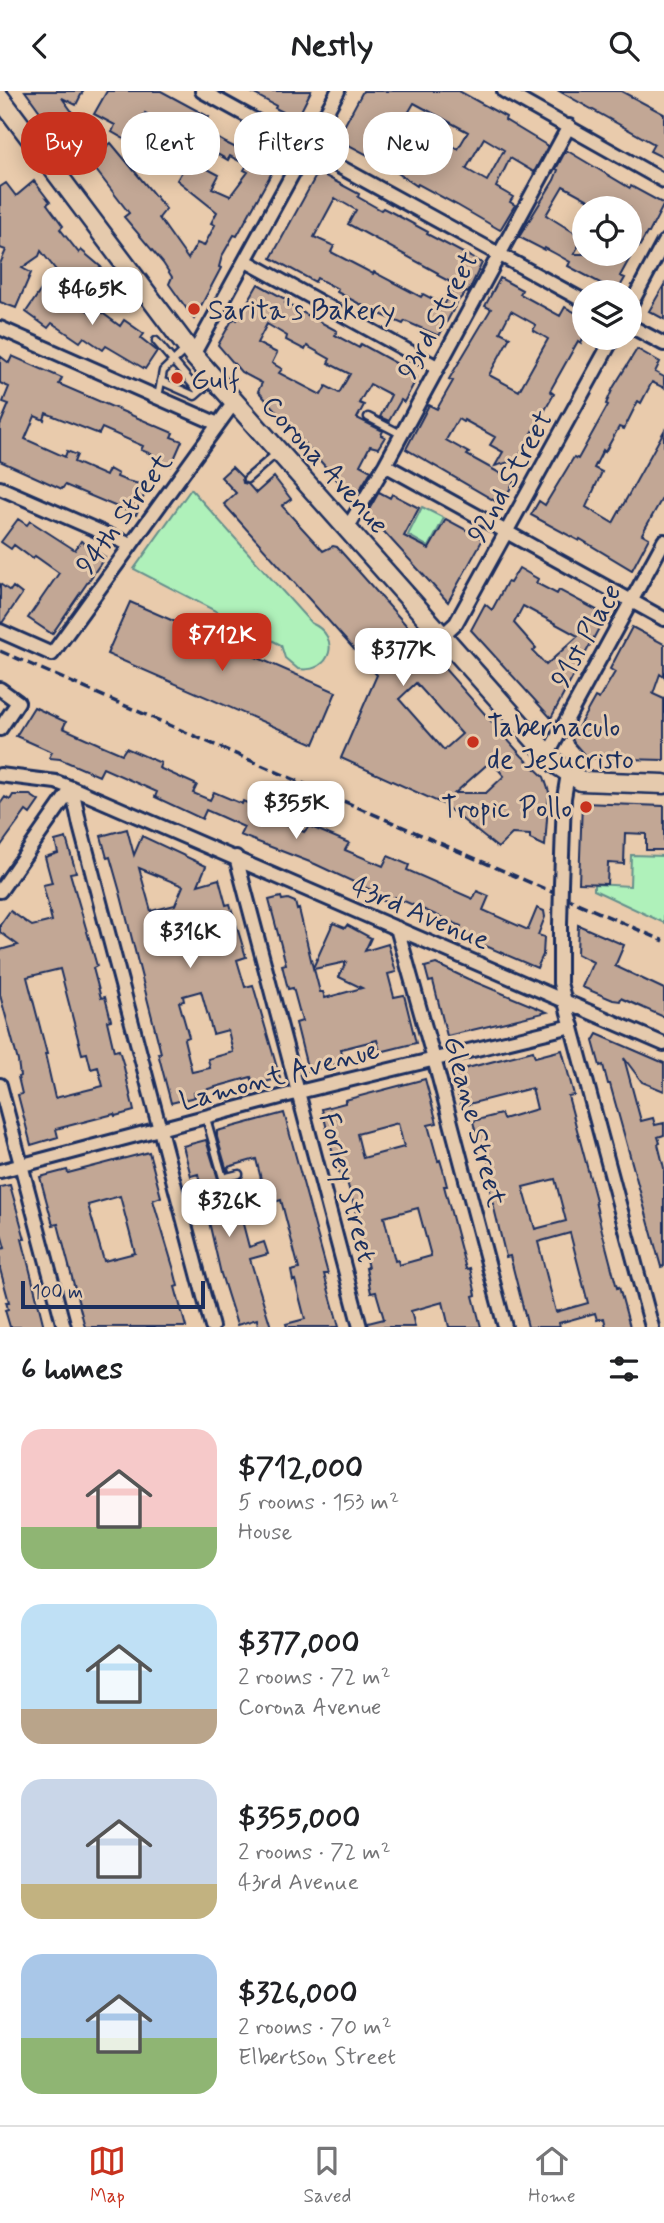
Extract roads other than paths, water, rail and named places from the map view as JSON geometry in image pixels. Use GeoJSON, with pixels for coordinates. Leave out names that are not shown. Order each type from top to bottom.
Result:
{"type":"FeatureCollection","features":[{"type":"Feature","properties":{"kind":"street"},"geometry":{"type":"LineString","coordinates":[[202,91],[241,112]]}},
{"type":"Feature","properties":{"kind":"street"},"geometry":{"type":"LineString","coordinates":[[327,112],[338,91]]}},
{"type":"Feature","properties":{"kind":"street"},"geometry":{"type":"LineString","coordinates":[[504,91],[664,181]]}},
{"type":"Feature","properties":{"kind":"street","name":"Corona Avenue"},"geometry":{"type":"LineString","coordinates":[[0,98],[214,379],[548,754],[568,774],[589,783],[664,784]]}},
{"type":"Feature","properties":{"kind":"street","name":"93rd Street"},"geometry":{"type":"LineString","coordinates":[[348,527],[569,126]]}},
{"type":"Feature","properties":{"kind":"street"},"geometry":{"type":"LineString","coordinates":[[349,171],[572,294]]}},
{"type":"Feature","properties":{"kind":"street"},"geometry":{"type":"LineString","coordinates":[[191,351],[246,261],[292,175]]}},
{"type":"Feature","properties":{"kind":"street"},"geometry":{"type":"LineString","coordinates":[[642,283],[664,242]]}},
{"type":"Feature","properties":{"kind":"street"},"geometry":{"type":"LineString","coordinates":[[246,261],[437,367]]}},
{"type":"Feature","properties":{"kind":"street"},"geometry":{"type":"LineString","coordinates":[[0,328],[218,423]]}},
{"type":"Feature","properties":{"kind":"street"},"geometry":{"type":"LineString","coordinates":[[642,332],[664,344]]}},
{"type":"Feature","properties":{"kind":"street","name":"92nd Street"},"geometry":{"type":"LineString","coordinates":[[443,635],[456,623],[606,350]]}},
{"type":"Feature","properties":{"kind":"street","name":"94th Street"},"geometry":{"type":"LineString","coordinates":[[0,631],[52,654],[235,401]]}},
{"type":"Feature","properties":{"kind":"street"},"geometry":{"type":"LineString","coordinates":[[384,465],[664,619]]}},
{"type":"Feature","properties":{"kind":"street"},"geometry":{"type":"LineString","coordinates":[[0,488],[131,545]]}},
{"type":"Feature","properties":{"kind":"street","name":"91st Place"},"geometry":{"type":"LineString","coordinates":[[548,754],[664,541]]}},
{"type":"Feature","properties":{"kind":"street"},"geometry":{"type":"LineString","coordinates":[[0,689],[18,702],[0,729]]}},
{"type":"Feature","properties":{"kind":"street"},"geometry":{"type":"LineString","coordinates":[[568,774],[564,798],[560,983],[652,1327]]}},
{"type":"Feature","properties":{"kind":"street","name":"43rd Avenue"},"geometry":{"type":"LineString","coordinates":[[0,775],[56,782],[72,788],[664,1044]]}},
{"type":"Feature","properties":{"kind":"street"},"geometry":{"type":"LineString","coordinates":[[0,891],[72,788]]}},
{"type":"Feature","properties":{"kind":"street"},"geometry":{"type":"LineString","coordinates":[[72,788],[212,1327]]}},
{"type":"Feature","properties":{"kind":"street","name":"Forley Street"},"geometry":{"type":"LineString","coordinates":[[236,857],[360,1327]]}},
{"type":"Feature","properties":{"kind":"street","name":"Gleane Street"},"geometry":{"type":"LineString","coordinates":[[397,928],[505,1327]]}},
{"type":"Feature","properties":{"kind":"street","name":"Lamont Avenue"},"geometry":{"type":"LineString","coordinates":[[0,1171],[298,1093],[572,1026]]}},
{"type":"Feature","properties":{"kind":"street"},"geometry":{"type":"LineString","coordinates":[[0,1085],[64,1327]]}},
{"type":"Feature","properties":{"kind":"lane"},"geometry":{"type":"LineString","coordinates":[[156,341],[199,392]]}},
{"type":"Feature","properties":{"kind":"lane"},"geometry":{"type":"LineString","coordinates":[[158,397],[163,371],[173,361],[191,351]]}},
{"type":"Feature","properties":{"kind":"lane"},"geometry":{"type":"LineString","coordinates":[[161,381],[195,396],[214,379]]}},
{"type":"Feature","properties":{"kind":"lane"},"geometry":{"type":"LineString","coordinates":[[368,417],[401,434]]}},
{"type":"Feature","properties":{"kind":"lane"},"geometry":{"type":"LineString","coordinates":[[247,479],[279,451]]}},
{"type":"Feature","properties":{"kind":"lane"},"geometry":{"type":"LineString","coordinates":[[206,1118],[223,1178],[239,1174]]}},
{"type":"Feature","properties":{"kind":"railway"},"geometry":{"type":"LineString","coordinates":[[0,651],[664,941]]}},
{"type":"Feature","properties":{"kind":"place","name":"Sarita's Bakery"},"geometry":{"type":"Point","coordinates":[194,309]}},
{"type":"Feature","properties":{"kind":"place","name":"Gulf"},"geometry":{"type":"Point","coordinates":[177,378]}},
{"type":"Feature","properties":{"kind":"place","name":"Tabernaculo de Jesucristo"},"geometry":{"type":"Point","coordinates":[473,742]}},
{"type":"Feature","properties":{"kind":"place","name":"Tropic Pollo"},"geometry":{"type":"Point","coordinates":[586,807]}}]}
